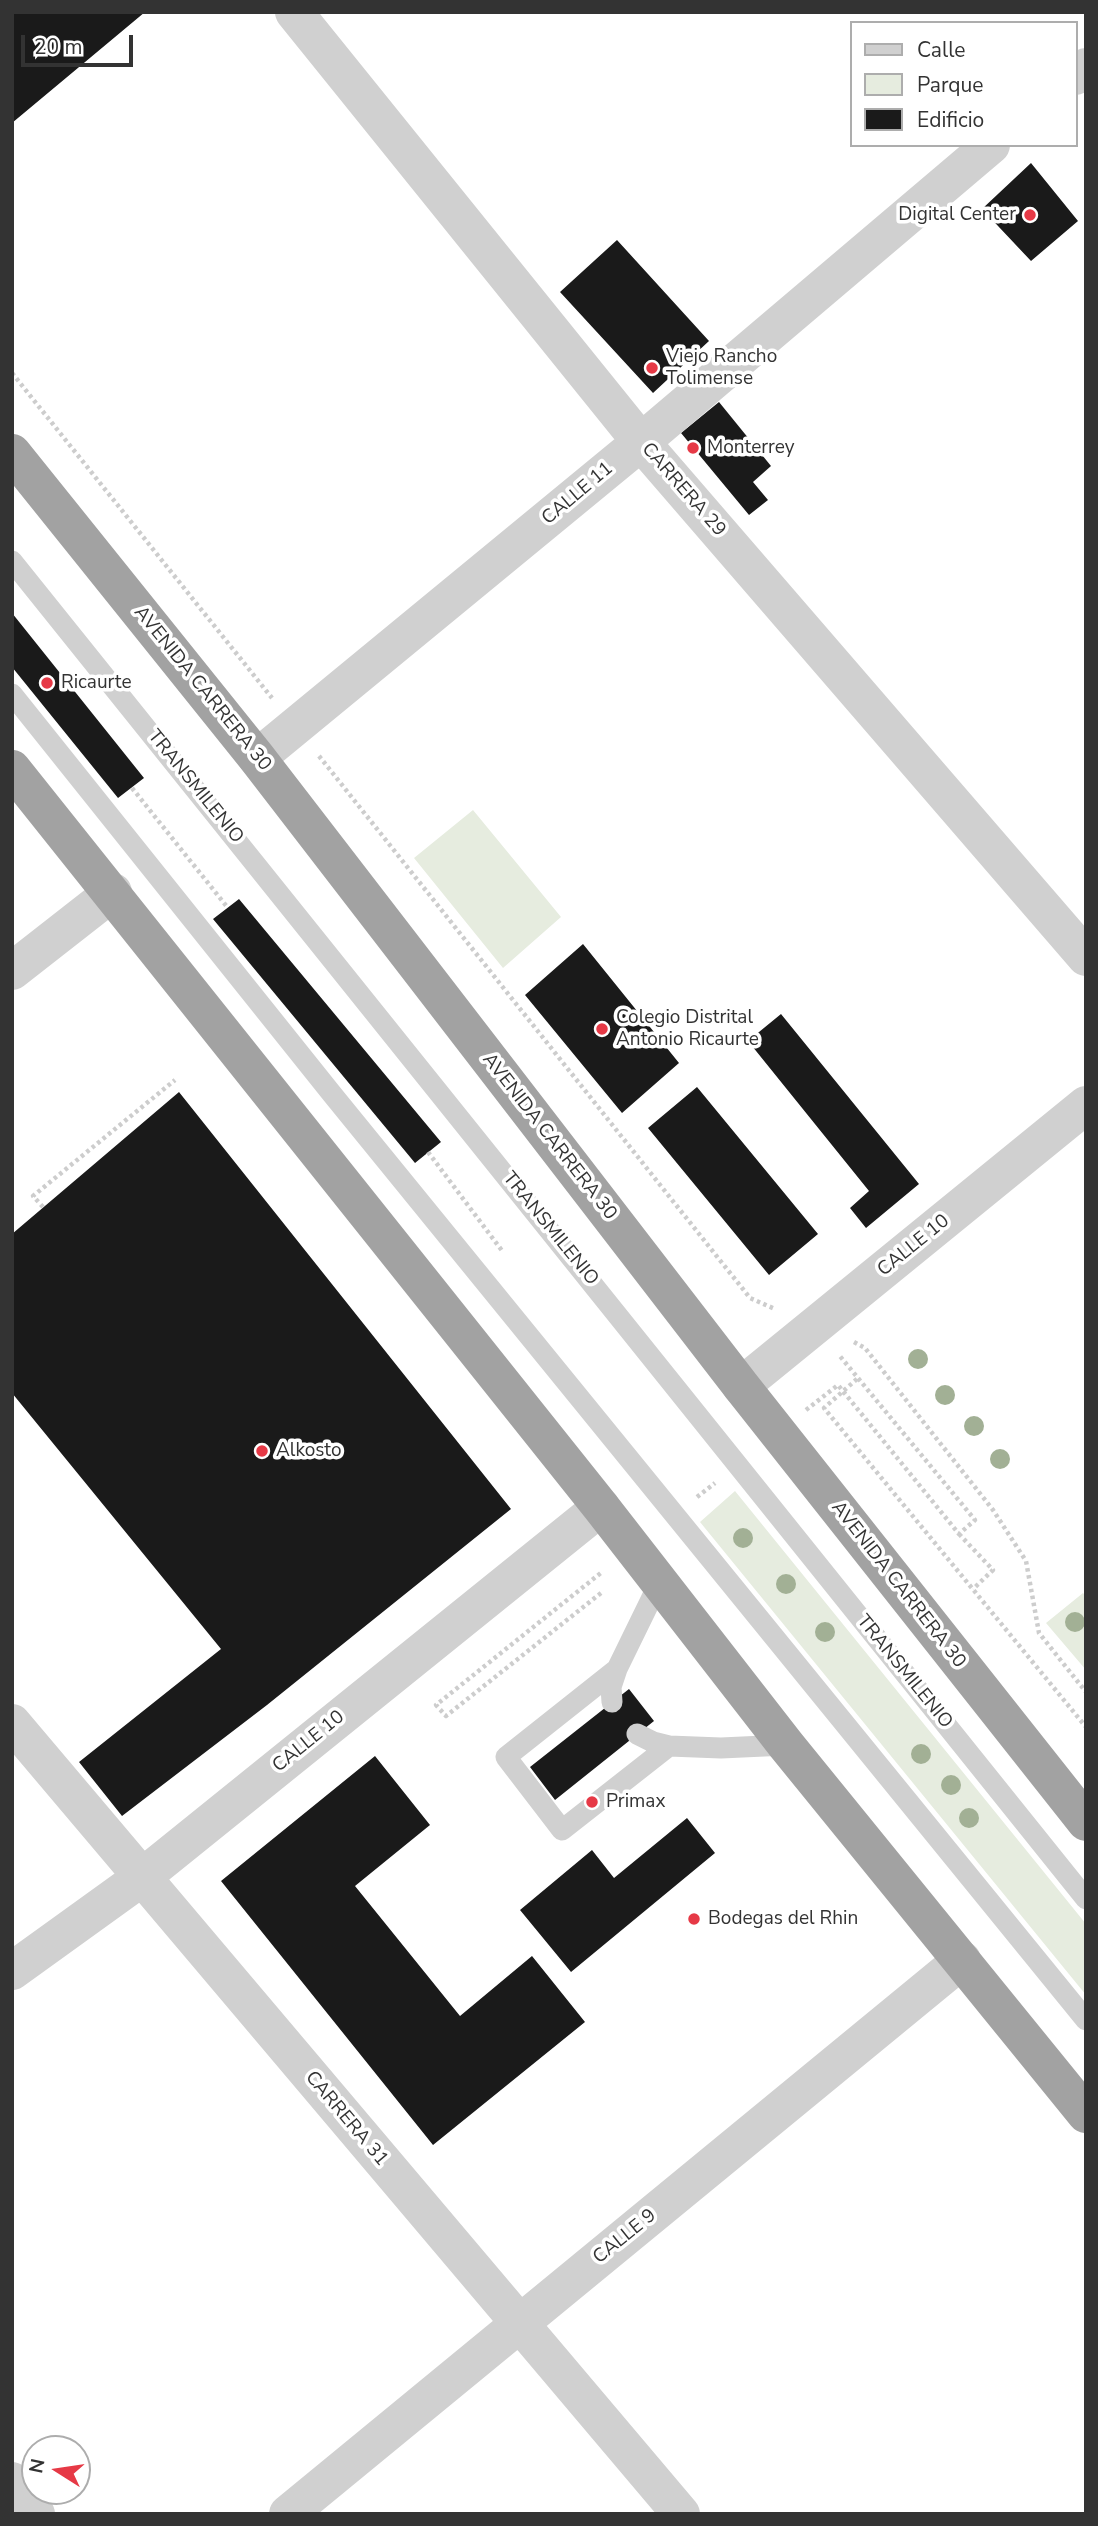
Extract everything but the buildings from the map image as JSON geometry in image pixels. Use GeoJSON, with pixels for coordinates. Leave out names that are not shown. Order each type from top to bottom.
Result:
{"type":"FeatureCollection","features":[{"type":"Feature","properties":{"kind":"highway","name":"AVENIDA CARRERA 30"},"geometry":{"type":"LineString","coordinates":[[12,453],[257,758],[741,1387],[1086,1822]]}},
{"type":"Feature","properties":{"kind":"highway"},"geometry":{"type":"LineString","coordinates":[[12,769],[113,892],[601,1507],[786,1745],[1086,2114]]}},
{"type":"Feature","properties":{"kind":"street","name":"CARRERA 29"},"geometry":{"type":"LineString","coordinates":[[294,12],[641,442],[1086,957]]}},
{"type":"Feature","properties":{"kind":"street","name":"CALLE 11"},"geometry":{"type":"LineString","coordinates":[[257,758],[641,442],[989,147]]}},
{"type":"Feature","properties":{"kind":"street"},"geometry":{"type":"LineString","coordinates":[[12,971],[113,892]]}},
{"type":"Feature","properties":{"kind":"street","name":"CALLE 10"},"geometry":{"type":"LineString","coordinates":[[741,1387],[1086,1105]]}},
{"type":"Feature","properties":{"kind":"street","name":"CALLE 10"},"geometry":{"type":"LineString","coordinates":[[12,1971],[141,1878],[601,1507]]}},
{"type":"Feature","properties":{"kind":"street","name":"CARRERA 31"},"geometry":{"type":"LineString","coordinates":[[12,1723],[681,2514]]}},
{"type":"Feature","properties":{"kind":"street","name":"CALLE 9"},"geometry":{"type":"LineString","coordinates":[[288,2514],[961,1959]]}},
{"type":"Feature","properties":{"kind":"street"},"geometry":{"type":"LineString","coordinates":[[12,2481],[36,2514]]}},
{"type":"Feature","properties":{"kind":"lane","name":"TRANSMILENIO"},"geometry":{"type":"LineString","coordinates":[[12,561],[1086,1899]]}},
{"type":"Feature","properties":{"kind":"lane"},"geometry":{"type":"LineString","coordinates":[[12,694],[323,1083],[1086,2020]]}},
{"type":"Feature","properties":{"kind":"lane"},"geometry":{"type":"LineString","coordinates":[[612,1702],[611,1687],[617,1669],[659,1583]]}},
{"type":"Feature","properties":{"kind":"lane"},"geometry":{"type":"LineString","coordinates":[[617,1669],[506,1757],[562,1830],[669,1746]]}},
{"type":"Feature","properties":{"kind":"lane"},"geometry":{"type":"LineString","coordinates":[[637,1734],[669,1746],[721,1748],[786,1745]]}},
{"type":"Feature","properties":{"kind":"path"},"geometry":{"type":"LineString","coordinates":[[12,373],[750,1298],[865,1348],[993,1510],[1027,1561],[1039,1633],[1086,1692]]}},
{"type":"Feature","properties":{"kind":"path"},"geometry":{"type":"LineString","coordinates":[[132,788],[228,908]]}},
{"type":"Feature","properties":{"kind":"path"},"geometry":{"type":"LineString","coordinates":[[43,1208],[33,1196],[176,1080]]}},
{"type":"Feature","properties":{"kind":"path"},"geometry":{"type":"LineString","coordinates":[[428,1153],[449,1179]]}},
{"type":"Feature","properties":{"kind":"path"},"geometry":{"type":"LineString","coordinates":[[959,1534],[975,1521],[857,1379],[824,1408],[1086,1727]]}},
{"type":"Feature","properties":{"kind":"path"},"geometry":{"type":"LineString","coordinates":[[898,1461],[993,1570],[973,1589]]}},
{"type":"Feature","properties":{"kind":"path"},"geometry":{"type":"LineString","coordinates":[[569,1617],[601,1592]]}},
{"type":"Feature","properties":{"kind":"green space"},"geometry":{"type":"Polygon","coordinates":[[[473,810],[561,917],[503,968],[414,858],[473,810]]]}},
{"type":"Feature","properties":{"kind":"green space"},"geometry":{"type":"Polygon","coordinates":[[[735,1491],[1086,1924],[1086,1995],[700,1522],[735,1491]]]}},
{"type":"Feature","properties":{"kind":"green space"},"geometry":{"type":"Polygon","coordinates":[[[1083,1593],[1086,1596],[1086,1670],[1046,1623],[1083,1593]]]}},
{"type":"Feature","properties":{"kind":"place","name":"Digital Center"},"geometry":{"type":"Point","coordinates":[1030,215]}},
{"type":"Feature","properties":{"kind":"place","name":"Viejo Rancho Tolimense"},"geometry":{"type":"Point","coordinates":[652,368]}},
{"type":"Feature","properties":{"kind":"place","name":"Monterrey"},"geometry":{"type":"Point","coordinates":[693,448]}},
{"type":"Feature","properties":{"kind":"place","name":"Ricaurte"},"geometry":{"type":"Point","coordinates":[47,683]}},
{"type":"Feature","properties":{"kind":"place","name":"Colegio Distrital Antonio Ricaurte"},"geometry":{"type":"Point","coordinates":[602,1029]}},
{"type":"Feature","properties":{"kind":"place","name":"Alkosto"},"geometry":{"type":"Point","coordinates":[262,1451]}},
{"type":"Feature","properties":{"kind":"place","name":"Primax"},"geometry":{"type":"Point","coordinates":[592,1802]}},
{"type":"Feature","properties":{"kind":"place","name":"Bodegas del Rhin"},"geometry":{"type":"Point","coordinates":[694,1919]}}]}
